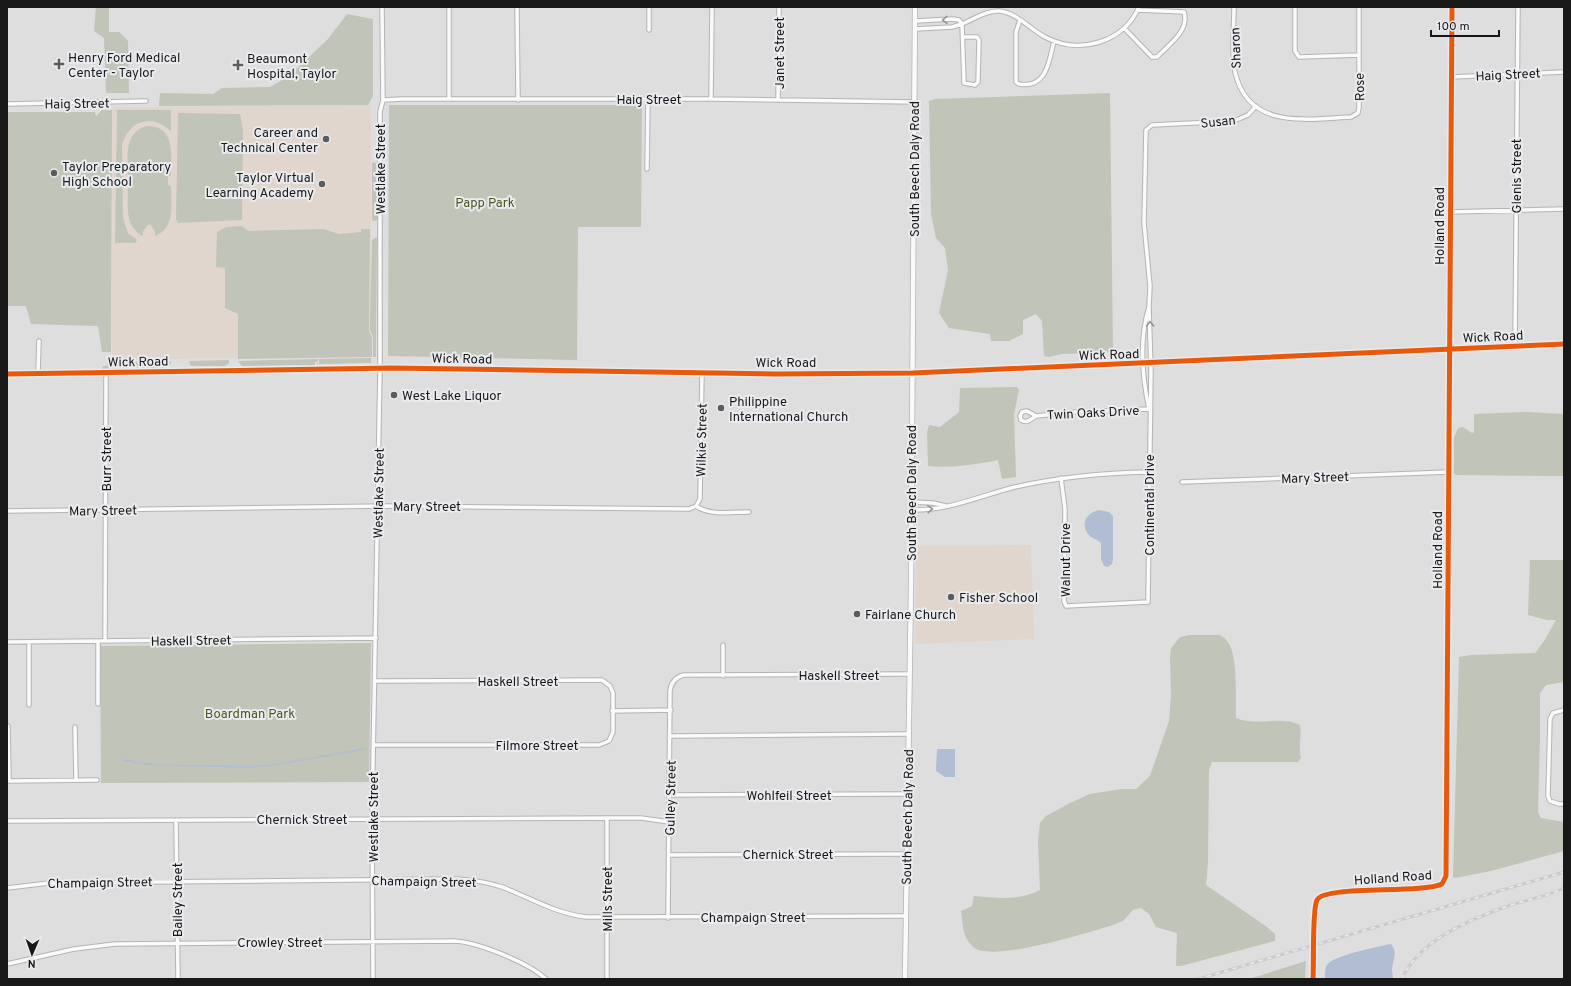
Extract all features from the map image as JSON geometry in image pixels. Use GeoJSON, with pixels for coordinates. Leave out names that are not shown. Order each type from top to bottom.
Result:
{"type":"FeatureCollection","features":[{"type":"Feature","properties":{"kind":"street","name":"Westlake Street"},"geometry":{"type":"LineString","coordinates":[[373,979],[372,818],[380,368],[380,117],[381,105],[384,100],[382,7]]}},
{"type":"Feature","properties":{"kind":"street"},"geometry":{"type":"LineString","coordinates":[[449,7],[449,99]]}},
{"type":"Feature","properties":{"kind":"street"},"geometry":{"type":"LineString","coordinates":[[517,7],[518,100]]}},
{"type":"Feature","properties":{"kind":"street"},"geometry":{"type":"LineString","coordinates":[[648,7],[649,30]]}},
{"type":"Feature","properties":{"kind":"street"},"geometry":{"type":"LineString","coordinates":[[711,99],[712,7]]}},
{"type":"Feature","properties":{"kind":"street","name":"Janet Street"},"geometry":{"type":"LineString","coordinates":[[778,99],[779,7]]}},
{"type":"Feature","properties":{"kind":"street","name":"South Beech Daly Road"},"geometry":{"type":"LineString","coordinates":[[905,979],[911,588],[915,7]]}},
{"type":"Feature","properties":{"kind":"street","name":"Sharon"},"geometry":{"type":"LineString","coordinates":[[1234,7],[1235,72],[1242,90],[1256,106]]}},
{"type":"Feature","properties":{"kind":"street"},"geometry":{"type":"LineString","coordinates":[[1295,7],[1295,51],[1299,57],[1359,56]]}},
{"type":"Feature","properties":{"kind":"street","name":"Rose"},"geometry":{"type":"LineString","coordinates":[[1256,106],[1278,117],[1292,119],[1351,116],[1358,113],[1359,7]]}},
{"type":"Feature","properties":{"kind":"street","name":"Holland Road"},"geometry":{"type":"LineString","coordinates":[[1313,979],[1315,912],[1317,900],[1320,896],[1337,892],[1428,888],[1442,884],[1445,878],[1452,7]]}},
{"type":"Feature","properties":{"kind":"street","name":"Glenis Street"},"geometry":{"type":"LineString","coordinates":[[1515,346],[1518,7]]}},
{"type":"Feature","properties":{"kind":"street"},"geometry":{"type":"LineString","coordinates":[[915,28],[952,27],[984,14],[997,11],[1011,15],[1054,41],[1069,45],[1092,44],[1112,37],[1124,28],[1139,9],[1184,12],[1184,25],[1180,33],[1157,57],[1152,57],[1124,28]]}},
{"type":"Feature","properties":{"kind":"street"},"geometry":{"type":"LineString","coordinates":[[915,21],[960,20],[962,24],[963,37],[964,83],[967,85],[976,84],[978,82],[979,40],[977,37],[963,37]]}},
{"type":"Feature","properties":{"kind":"street"},"geometry":{"type":"LineString","coordinates":[[1020,20],[1016,32],[1016,82],[1019,84],[1032,84],[1041,79],[1047,68],[1054,41]]}},
{"type":"Feature","properties":{"kind":"street","name":"Haig Street"},"geometry":{"type":"LineString","coordinates":[[1451,77],[1564,72]]}},
{"type":"Feature","properties":{"kind":"street"},"geometry":{"type":"LineString","coordinates":[[647,169],[648,99]]}},
{"type":"Feature","properties":{"kind":"street","name":"Haig Street"},"geometry":{"type":"LineString","coordinates":[[384,100],[778,99],[915,102]]}},
{"type":"Feature","properties":{"kind":"street","name":"Haig Street"},"geometry":{"type":"LineString","coordinates":[[7,104],[146,101]]}},
{"type":"Feature","properties":{"kind":"street","name":"Susan"},"geometry":{"type":"LineString","coordinates":[[1148,128],[1156,124],[1234,121],[1248,115],[1256,106]]}},
{"type":"Feature","properties":{"kind":"street","name":"Continental Drive"},"geometry":{"type":"LineString","coordinates":[[1148,128],[1145,134],[1144,223],[1150,279],[1149,307],[1151,363],[1149,409],[1148,602]]}},
{"type":"Feature","properties":{"kind":"street"},"geometry":{"type":"LineString","coordinates":[[1450,212],[1564,209]]}},
{"type":"Feature","properties":{"kind":"street","name":"Continental Drive"},"geometry":{"type":"LineString","coordinates":[[1149,307],[1144,323],[1144,382],[1149,409]]}},
{"type":"Feature","properties":{"kind":"street"},"geometry":{"type":"LineString","coordinates":[[38,373],[39,340]]}},
{"type":"Feature","properties":{"kind":"street","name":"Wick Road"},"geometry":{"type":"LineString","coordinates":[[7,374],[380,368],[912,373],[1144,364],[1564,344]]}},
{"type":"Feature","properties":{"kind":"street","name":"Wilkie Street"},"geometry":{"type":"LineString","coordinates":[[696,506],[700,499],[702,372]]}},
{"type":"Feature","properties":{"kind":"street","name":"Burr Street"},"geometry":{"type":"LineString","coordinates":[[105,641],[106,373]]}},
{"type":"Feature","properties":{"kind":"street","name":"Twin Oaks Drive"},"geometry":{"type":"LineString","coordinates":[[1036,416],[1076,412],[1149,409]]}},
{"type":"Feature","properties":{"kind":"street"},"geometry":{"type":"LineString","coordinates":[[911,510],[933,510],[1015,488],[1061,478],[1149,472]]}},
{"type":"Feature","properties":{"kind":"street","name":"Mary Street"},"geometry":{"type":"LineString","coordinates":[[1182,482],[1449,472]]}},
{"type":"Feature","properties":{"kind":"street","name":"Walnut Drive"},"geometry":{"type":"LineString","coordinates":[[1061,478],[1065,509],[1064,601],[1066,606],[1148,602]]}},
{"type":"Feature","properties":{"kind":"street"},"geometry":{"type":"LineString","coordinates":[[911,502],[933,503],[949,506]]}},
{"type":"Feature","properties":{"kind":"street","name":"Mary Street"},"geometry":{"type":"LineString","coordinates":[[7,511],[378,506],[689,509],[696,506],[702,510],[713,512],[750,512]]}},
{"type":"Feature","properties":{"kind":"street","name":"Haskell Street"},"geometry":{"type":"LineString","coordinates":[[7,642],[376,638]]}},
{"type":"Feature","properties":{"kind":"street"},"geometry":{"type":"LineString","coordinates":[[98,641],[98,704]]}},
{"type":"Feature","properties":{"kind":"street"},"geometry":{"type":"LineString","coordinates":[[29,642],[29,705]]}},
{"type":"Feature","properties":{"kind":"street"},"geometry":{"type":"LineString","coordinates":[[723,644],[723,676]]}},
{"type":"Feature","properties":{"kind":"street","name":"Haskell Street"},"geometry":{"type":"LineString","coordinates":[[674,680],[684,675],[909,674]]}},
{"type":"Feature","properties":{"kind":"street","name":"Haskell Street"},"geometry":{"type":"LineString","coordinates":[[375,681],[602,680],[612,689],[612,711]]}},
{"type":"Feature","properties":{"kind":"street","name":"Gulley Street"},"geometry":{"type":"LineString","coordinates":[[668,918],[671,687],[674,680]]}},
{"type":"Feature","properties":{"kind":"street"},"geometry":{"type":"LineString","coordinates":[[612,711],[671,710]]}},
{"type":"Feature","properties":{"kind":"street"},"geometry":{"type":"LineString","coordinates":[[1564,710],[1553,713],[1550,719],[1548,796],[1550,801],[1564,804]]}},
{"type":"Feature","properties":{"kind":"street","name":"Filmore Street"},"geometry":{"type":"LineString","coordinates":[[374,745],[599,745],[606,743],[612,736],[612,711]]}},
{"type":"Feature","properties":{"kind":"street"},"geometry":{"type":"LineString","coordinates":[[8,726],[8,781],[97,780]]}},
{"type":"Feature","properties":{"kind":"street"},"geometry":{"type":"LineString","coordinates":[[75,727],[76,780]]}},
{"type":"Feature","properties":{"kind":"street"},"geometry":{"type":"LineString","coordinates":[[671,736],[908,734]]}},
{"type":"Feature","properties":{"kind":"street","name":"Wohlfeil Street"},"geometry":{"type":"LineString","coordinates":[[670,796],[908,794]]}},
{"type":"Feature","properties":{"kind":"street","name":"Chernick Street"},"geometry":{"type":"LineString","coordinates":[[7,821],[372,818],[641,818],[669,822]]}},
{"type":"Feature","properties":{"kind":"street","name":"Mills Street"},"geometry":{"type":"LineString","coordinates":[[607,818],[607,979]]}},
{"type":"Feature","properties":{"kind":"street","name":"Bailey Street"},"geometry":{"type":"LineString","coordinates":[[176,820],[178,979]]}},
{"type":"Feature","properties":{"kind":"street","name":"Chernick Street"},"geometry":{"type":"LineString","coordinates":[[669,855],[907,854]]}},
{"type":"Feature","properties":{"kind":"street","name":"Champaign Street"},"geometry":{"type":"LineString","coordinates":[[7,888],[49,883],[456,879],[478,881],[503,888],[563,913],[586,917],[668,918],[906,916]]}},
{"type":"Feature","properties":{"kind":"street","name":"Crowley Street"},"geometry":{"type":"LineString","coordinates":[[7,964],[74,949],[96,946],[177,943],[454,941],[467,942],[490,949],[538,972],[546,979]]}},
{"type":"Feature","properties":{"kind":"shaded area"},"geometry":{"type":"Polygon","coordinates":[[[371,105],[371,356],[112,360],[112,107],[371,105]]]}},
{"type":"Feature","properties":{"kind":"shaded area"},"geometry":{"type":"Polygon","coordinates":[[[1031,545],[1034,639],[915,644],[916,546],[1031,545]]]}},
{"type":"Feature","properties":{"kind":"green space"},"geometry":{"type":"Polygon","coordinates":[[[96,7],[109,7],[109,32],[119,32],[128,41],[129,93],[106,93],[104,38],[94,31],[96,7]]]}},
{"type":"Feature","properties":{"kind":"green space"},"geometry":{"type":"Polygon","coordinates":[[[347,14],[373,19],[373,96],[368,105],[159,106],[160,93],[213,94],[222,88],[270,87],[289,76],[328,39],[347,14]]]}},
{"type":"Feature","properties":{"kind":"green space"},"geometry":{"type":"Polygon","coordinates":[[[1110,93],[1113,352],[1062,354],[1049,357],[1044,356],[1042,321],[1036,314],[1023,320],[1023,334],[1009,341],[991,341],[990,334],[949,328],[939,313],[948,270],[945,248],[936,238],[931,214],[929,101],[935,99],[1110,93]]]}},
{"type":"Feature","properties":{"kind":"green space","name":"Papp Park"},"geometry":{"type":"Polygon","coordinates":[[[389,105],[642,105],[641,227],[578,227],[577,360],[388,356],[389,105]]]}},
{"type":"Feature","properties":{"kind":"green space"},"geometry":{"type":"Polygon","coordinates":[[[102,110],[112,110],[111,352],[102,352],[98,326],[31,324],[26,306],[7,306],[7,112],[95,112],[96,116],[102,110]]]}},
{"type":"Feature","properties":{"kind":"green space"},"geometry":{"type":"Polygon","coordinates":[[[117,110],[171,110],[171,131],[164,125],[156,122],[142,122],[130,130],[125,136],[122,145],[123,218],[128,233],[137,240],[135,243],[115,243],[117,110]]]}},
{"type":"Feature","properties":{"kind":"green space"},"geometry":{"type":"Polygon","coordinates":[[[178,113],[240,114],[243,131],[242,220],[178,223],[176,219],[178,113]]]}},
{"type":"Feature","properties":{"kind":"green space"},"geometry":{"type":"Polygon","coordinates":[[[148,126],[163,131],[168,137],[171,151],[171,176],[168,176],[168,185],[171,186],[171,214],[166,227],[162,232],[155,236],[155,232],[151,225],[148,225],[143,231],[143,236],[137,232],[128,215],[128,187],[131,187],[131,177],[128,177],[129,146],[134,133],[148,126]]]}},
{"type":"Feature","properties":{"kind":"green space"},"geometry":{"type":"Polygon","coordinates":[[[373,162],[377,164],[377,220],[374,221],[372,220],[373,162]]]}},
{"type":"Feature","properties":{"kind":"green space"},"geometry":{"type":"Polygon","coordinates":[[[242,226],[248,231],[324,229],[339,234],[361,232],[361,229],[370,229],[369,331],[372,337],[372,357],[238,359],[238,314],[225,308],[225,268],[216,267],[217,232],[226,227],[242,226]]]}},
{"type":"Feature","properties":{"kind":"green space"},"geometry":{"type":"Polygon","coordinates":[[[377,237],[376,357],[373,357],[373,337],[370,330],[372,240],[377,237]]]}},
{"type":"Feature","properties":{"kind":"green space"},"geometry":{"type":"Polygon","coordinates":[[[371,358],[371,363],[316,364],[319,363],[319,359],[371,358]]]}},
{"type":"Feature","properties":{"kind":"green space"},"geometry":{"type":"Polygon","coordinates":[[[318,359],[318,362],[315,362],[315,365],[242,366],[238,361],[318,359]]]}},
{"type":"Feature","properties":{"kind":"green space"},"geometry":{"type":"Polygon","coordinates":[[[229,360],[229,363],[225,366],[193,366],[190,365],[189,361],[229,360]]]}},
{"type":"Feature","properties":{"kind":"green space"},"geometry":{"type":"Polygon","coordinates":[[[171,361],[171,364],[165,368],[139,367],[102,370],[103,366],[107,366],[107,363],[171,361]]]}},
{"type":"Feature","properties":{"kind":"green space"},"geometry":{"type":"Polygon","coordinates":[[[1017,387],[1019,390],[1014,414],[1016,477],[1002,479],[998,460],[963,466],[928,466],[927,432],[929,425],[940,427],[959,412],[960,388],[1017,387]]]}},
{"type":"Feature","properties":{"kind":"green space"},"geometry":{"type":"Polygon","coordinates":[[[1527,412],[1564,414],[1564,476],[1456,475],[1454,473],[1454,438],[1458,428],[1463,427],[1472,433],[1474,432],[1474,414],[1527,412]]]}},
{"type":"Feature","properties":{"kind":"green space"},"geometry":{"type":"Polygon","coordinates":[[[1530,560],[1564,560],[1564,682],[1546,685],[1540,693],[1538,812],[1541,818],[1564,822],[1564,851],[1491,871],[1455,878],[1453,877],[1459,657],[1470,655],[1535,653],[1544,641],[1556,620],[1547,620],[1528,615],[1530,560]]]}},
{"type":"Feature","properties":{"kind":"green space"},"geometry":{"type":"Polygon","coordinates":[[[1189,635],[1220,635],[1226,640],[1231,648],[1236,678],[1236,718],[1252,721],[1285,721],[1300,725],[1301,758],[1298,762],[1212,762],[1209,770],[1208,863],[1206,885],[1267,927],[1275,934],[1275,941],[1181,966],[1176,966],[1177,933],[1156,927],[1149,914],[1141,908],[1133,910],[1123,921],[1061,940],[1018,949],[999,951],[983,951],[973,947],[965,935],[961,911],[972,906],[974,896],[1008,898],[1024,896],[1040,890],[1038,841],[1040,823],[1046,816],[1090,794],[1122,789],[1136,789],[1150,776],[1169,721],[1171,695],[1171,648],[1180,637],[1189,635]]]}},
{"type":"Feature","properties":{"kind":"green space","name":"Boardman Park"},"geometry":{"type":"Polygon","coordinates":[[[371,643],[369,782],[101,783],[100,646],[371,643]]]}},
{"type":"Feature","properties":{"kind":"green space"},"geometry":{"type":"Polygon","coordinates":[[[1306,961],[1305,979],[1249,979],[1306,961]]]}},
{"type":"Feature","properties":{"kind":"water"},"geometry":{"type":"Polygon","coordinates":[[[1099,510],[1109,512],[1113,516],[1113,559],[1112,564],[1108,567],[1104,566],[1101,559],[1101,543],[1092,538],[1085,528],[1088,517],[1099,510]]]}},
{"type":"Feature","properties":{"kind":"water"},"geometry":{"type":"Polygon","coordinates":[[[937,749],[955,749],[955,777],[945,777],[936,771],[937,749]]]}},
{"type":"Feature","properties":{"kind":"water"},"geometry":{"type":"Polygon","coordinates":[[[1391,944],[1395,953],[1392,969],[1393,979],[1325,979],[1325,970],[1327,966],[1335,959],[1359,951],[1391,944]]]}},
{"type":"Feature","properties":{"kind":"waterway"},"geometry":{"type":"LineString","coordinates":[[123,760],[155,765],[251,767],[273,765],[364,749]]}},
{"type":"Feature","properties":{"kind":"railway"},"geometry":{"type":"LineString","coordinates":[[1198,979],[1564,872]]}},
{"type":"Feature","properties":{"kind":"railway"},"geometry":{"type":"LineString","coordinates":[[1402,979],[1410,966],[1432,943],[1461,925],[1491,912],[1550,894],[1564,888]]}},
{"type":"Feature","properties":{"kind":"cycle path"},"geometry":{"type":"LineString","coordinates":[[1313,979],[1314,914],[1317,900],[1324,895],[1354,891],[1431,887],[1442,884],[1446,876],[1452,7]]}},
{"type":"Feature","properties":{"kind":"cycle path"},"geometry":{"type":"LineString","coordinates":[[7,374],[393,368],[776,374],[913,373],[1564,344]]}},
{"type":"Feature","properties":{"kind":"place","name":"Henry Ford Medical Center - Taylor"},"geometry":{"type":"Point","coordinates":[59,64]}},
{"type":"Feature","properties":{"kind":"place","name":"Beaumont Hospital, Taylor"},"geometry":{"type":"Point","coordinates":[238,65]}},
{"type":"Feature","properties":{"kind":"place","name":"Career and Technical Center"},"geometry":{"type":"Point","coordinates":[326,139]}},
{"type":"Feature","properties":{"kind":"place","name":"Taylor Preparatory High School"},"geometry":{"type":"Point","coordinates":[54,173]}},
{"type":"Feature","properties":{"kind":"place","name":"Taylor Virtual Learning Academy"},"geometry":{"type":"Point","coordinates":[322,184]}},
{"type":"Feature","properties":{"kind":"place","name":"West Lake Liquor"},"geometry":{"type":"Point","coordinates":[394,395]}},
{"type":"Feature","properties":{"kind":"place","name":"Philippine International Church"},"geometry":{"type":"Point","coordinates":[721,408]}},
{"type":"Feature","properties":{"kind":"place","name":"Fisher School"},"geometry":{"type":"Point","coordinates":[951,597]}},
{"type":"Feature","properties":{"kind":"place","name":"Fairlane Church"},"geometry":{"type":"Point","coordinates":[857,614]}}]}
